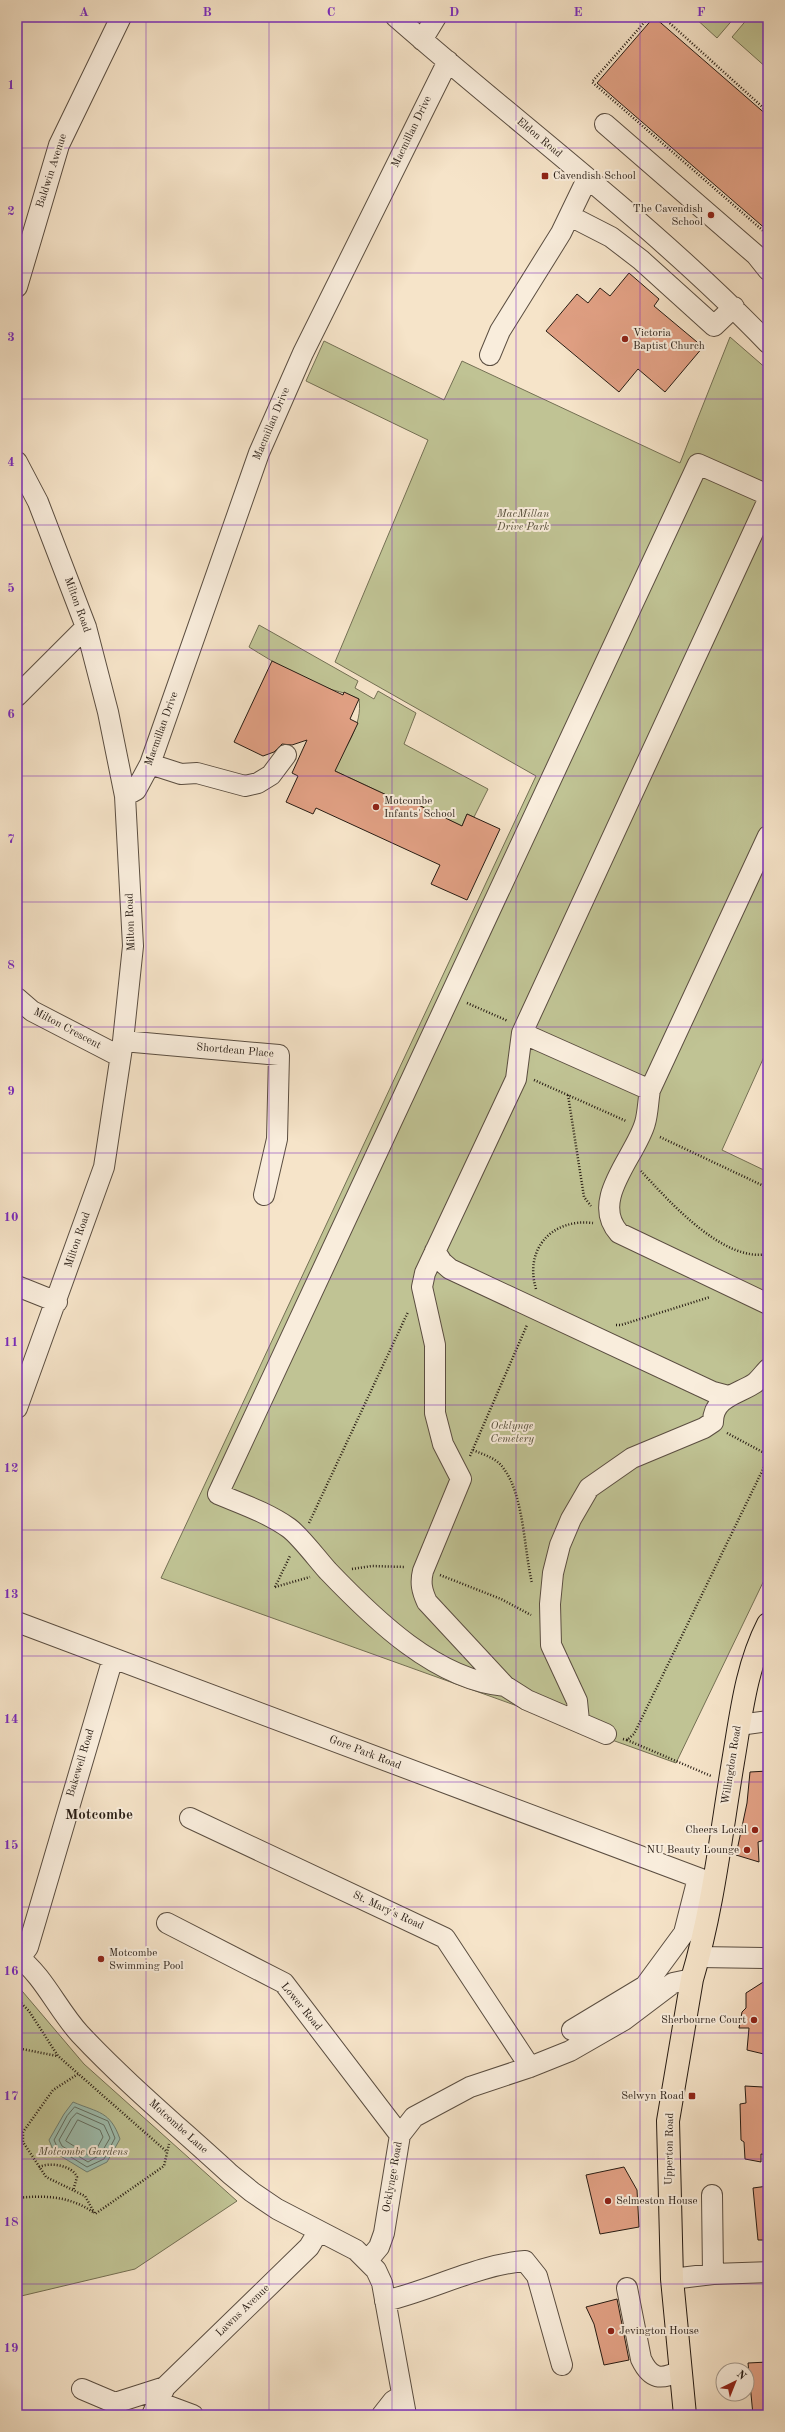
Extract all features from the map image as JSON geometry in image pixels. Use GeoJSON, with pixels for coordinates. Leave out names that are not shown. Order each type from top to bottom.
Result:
{"type":"FeatureCollection","features":[{"type":"Feature","properties":{"kind":"main road","name":"Willingdon Road"},"geometry":{"type":"LineString","coordinates":[[699,1957],[705,1880],[729,1784],[747,1680],[768,1624]]}},
{"type":"Feature","properties":{"kind":"main road","name":"Upperton Road"},"geometry":{"type":"LineString","coordinates":[[685,2415],[672,2279],[668,2121],[692,1980],[699,1957]]}},
{"type":"Feature","properties":{"kind":"street","name":"Baldwin Avenue"},"geometry":{"type":"LineString","coordinates":[[17,287],[58,145],[121,17]]}},
{"type":"Feature","properties":{"kind":"street","name":"Eldon Road"},"geometry":{"type":"LineString","coordinates":[[396,17],[587,179],[734,307],[768,343]]}},
{"type":"Feature","properties":{"kind":"street"},"geometry":{"type":"LineString","coordinates":[[422,40],[436,17]]}},
{"type":"Feature","properties":{"kind":"street","name":"Macmillan Drive"},"geometry":{"type":"LineString","coordinates":[[125,796],[136,790],[150,764],[259,453],[303,353],[448,61]]}},
{"type":"Feature","properties":{"kind":"street"},"geometry":{"type":"LineString","coordinates":[[605,124],[756,255],[768,270]]}},
{"type":"Feature","properties":{"kind":"street"},"geometry":{"type":"LineString","coordinates":[[490,355],[500,331],[570,216],[587,179]]}},
{"type":"Feature","properties":{"kind":"street"},"geometry":{"type":"LineString","coordinates":[[570,216],[611,236],[641,260],[714,326],[734,307]]}},
{"type":"Feature","properties":{"kind":"street","name":"Milton Road"},"geometry":{"type":"LineString","coordinates":[[17,462],[38,502],[86,627],[108,712],[125,796],[133,946],[121,1048],[104,1167],[57,1302],[17,1408]]}},
{"type":"Feature","properties":{"kind":"street"},"geometry":{"type":"LineString","coordinates":[[505,1686],[484,1684],[425,1658],[354,1597],[301,1542],[291,1529],[270,1517],[218,1494],[698,464],[768,495]]}},
{"type":"Feature","properties":{"kind":"street"},"geometry":{"type":"LineString","coordinates":[[606,1734],[579,1721],[527,1700],[505,1686],[427,1602],[422,1592],[421,1582],[423,1571],[461,1479],[443,1444],[436,1413],[435,1345],[422,1287],[425,1273],[516,1079],[522,1033],[768,500]]}},
{"type":"Feature","properties":{"kind":"street"},"geometry":{"type":"LineString","coordinates":[[17,696],[86,627]]}},
{"type":"Feature","properties":{"kind":"street"},"geometry":{"type":"LineString","coordinates":[[150,764],[182,774],[197,773],[245,786],[258,783],[271,775],[286,755]]}},
{"type":"Feature","properties":{"kind":"street"},"geometry":{"type":"LineString","coordinates":[[768,836],[650,1090],[645,1124],[618,1174],[608,1207],[612,1225],[619,1233],[768,1304]]}},
{"type":"Feature","properties":{"kind":"street","name":"Milton Crescent"},"geometry":{"type":"LineString","coordinates":[[17,998],[32,1011],[121,1048]]}},
{"type":"Feature","properties":{"kind":"street"},"geometry":{"type":"LineString","coordinates":[[522,1033],[650,1090]]}},
{"type":"Feature","properties":{"kind":"street","name":"Shortdean Place"},"geometry":{"type":"LineString","coordinates":[[121,1048],[279,1055],[277,1139],[264,1194]]}},
{"type":"Feature","properties":{"kind":"street"},"geometry":{"type":"LineString","coordinates":[[435,1251],[442,1262],[450,1269],[713,1392],[728,1396]]}},
{"type":"Feature","properties":{"kind":"street"},"geometry":{"type":"LineString","coordinates":[[17,1286],[57,1302]]}},
{"type":"Feature","properties":{"kind":"street"},"geometry":{"type":"LineString","coordinates":[[579,1721],[577,1701],[551,1645],[549,1628],[553,1573],[560,1545],[571,1519],[589,1488],[607,1474],[632,1458],[683,1438],[713,1422],[713,1415],[728,1396],[756,1382],[768,1369]]}},
{"type":"Feature","properties":{"kind":"street","name":"Gore Park Road"},"geometry":{"type":"LineString","coordinates":[[17,1622],[705,1880]]}},
{"type":"Feature","properties":{"kind":"street","name":"Bakewell Road"},"geometry":{"type":"LineString","coordinates":[[18,1957],[28,1947],[112,1658]]}},
{"type":"Feature","properties":{"kind":"street"},"geometry":{"type":"LineString","coordinates":[[739,1725],[768,1721]]}},
{"type":"Feature","properties":{"kind":"street","name":"St. Mary's Road"},"geometry":{"type":"LineString","coordinates":[[190,1818],[445,1938],[530,2067]]}},
{"type":"Feature","properties":{"kind":"street"},"geometry":{"type":"LineString","coordinates":[[572,2030],[645,1986],[684,1933],[705,1880]]}},
{"type":"Feature","properties":{"kind":"street","name":"Lower Road"},"geometry":{"type":"LineString","coordinates":[[167,1922],[284,1983],[400,2135]]}},
{"type":"Feature","properties":{"kind":"street","name":"Motcombe Lane"},"geometry":{"type":"LineString","coordinates":[[18,1957],[43,1983],[78,2032],[105,2060],[252,2192],[318,2232],[356,2250],[368,2260]]}},
{"type":"Feature","properties":{"kind":"street"},"geometry":{"type":"LineString","coordinates":[[699,1957],[768,1958]]}},
{"type":"Feature","properties":{"kind":"street","name":"Ocklynge Road"},"geometry":{"type":"LineString","coordinates":[[368,2260],[379,2247],[384,2233],[400,2135],[414,2118],[470,2087],[530,2067],[570,2051],[624,2020],[673,1982],[692,1980]]}},
{"type":"Feature","properties":{"kind":"street"},"geometry":{"type":"LineString","coordinates":[[712,2195],[713,2274]]}},
{"type":"Feature","properties":{"kind":"street","name":"Lawns Avenue"},"geometry":{"type":"LineString","coordinates":[[82,2389],[120,2409],[158,2401],[309,2247],[318,2232]]}},
{"type":"Feature","properties":{"kind":"street"},"geometry":{"type":"LineString","coordinates":[[368,2260],[376,2270],[382,2283],[404,2406]]}},
{"type":"Feature","properties":{"kind":"street"},"geometry":{"type":"LineString","coordinates":[[386,2301],[403,2297],[437,2283],[510,2262],[525,2262],[537,2276],[562,2365]]}},
{"type":"Feature","properties":{"kind":"street"},"geometry":{"type":"LineString","coordinates":[[672,2279],[713,2274],[768,2272]]}},
{"type":"Feature","properties":{"kind":"street"},"geometry":{"type":"LineString","coordinates":[[627,2288],[641,2359],[646,2369],[654,2377],[666,2377],[680,2371]]}},
{"type":"Feature","properties":{"kind":"street"},"geometry":{"type":"LineString","coordinates":[[158,2401],[193,2415]]}},
{"type":"Feature","properties":{"kind":"street"},"geometry":{"type":"LineString","coordinates":[[382,2415],[394,2401],[404,2406]]}},
{"type":"Feature","properties":{"kind":"path"},"geometry":{"type":"LineString","coordinates":[[649,17],[592,82],[768,235]]}},
{"type":"Feature","properties":{"kind":"path"},"geometry":{"type":"LineString","coordinates":[[663,17],[768,112]]}},
{"type":"Feature","properties":{"kind":"path"},"geometry":{"type":"LineString","coordinates":[[450,995],[520,1026],[522,1033]]}},
{"type":"Feature","properties":{"kind":"path"},"geometry":{"type":"LineString","coordinates":[[568,1095],[584,1197],[599,1218],[612,1225]]}},
{"type":"Feature","properties":{"kind":"path"},"geometry":{"type":"LineString","coordinates":[[628,1156],[661,1193],[701,1231],[731,1248],[762,1255],[768,1254]]}},
{"type":"Feature","properties":{"kind":"path"},"geometry":{"type":"LineString","coordinates":[[461,1479],[473,1450],[540,1312],[534,1281],[532,1260],[541,1242],[553,1232],[567,1225],[588,1222],[612,1225]]}},
{"type":"Feature","properties":{"kind":"path"},"geometry":{"type":"LineString","coordinates":[[275,1587],[296,1544],[301,1542],[415,1297],[422,1287]]}},
{"type":"Feature","properties":{"kind":"path"},"geometry":{"type":"LineString","coordinates":[[613,1325],[621,1325],[736,1289]]}},
{"type":"Feature","properties":{"kind":"path"},"geometry":{"type":"LineString","coordinates":[[713,1422],[716,1428],[768,1455]]}},
{"type":"Feature","properties":{"kind":"path"},"geometry":{"type":"LineString","coordinates":[[473,1450],[494,1459],[504,1468],[511,1480],[522,1517],[532,1585]]}},
{"type":"Feature","properties":{"kind":"path"},"geometry":{"type":"LineString","coordinates":[[627,1740],[634,1734],[768,1458]]}},
{"type":"Feature","properties":{"kind":"path"},"geometry":{"type":"LineString","coordinates":[[606,1734],[627,1740],[729,1784]]}},
{"type":"Feature","properties":{"kind":"path"},"geometry":{"type":"LineString","coordinates":[[17,1999],[29,2010],[58,2056],[166,2151]]}},
{"type":"Feature","properties":{"kind":"path"},"geometry":{"type":"LineString","coordinates":[[17,2048],[58,2056]]}},
{"type":"Feature","properties":{"kind":"path"},"geometry":{"type":"LineString","coordinates":[[78,2074],[53,2090],[23,2132],[23,2142],[46,2177],[85,2196],[95,2214]]}},
{"type":"Feature","properties":{"kind":"path"},"geometry":{"type":"LineString","coordinates":[[95,2214],[164,2166],[166,2151],[176,2125]]}},
{"type":"Feature","properties":{"kind":"path"},"geometry":{"type":"LineString","coordinates":[[40,2167],[53,2163],[76,2173],[78,2177],[74,2191]]}},
{"type":"Feature","properties":{"kind":"path"},"geometry":{"type":"LineString","coordinates":[[17,2198],[46,2195],[80,2204],[95,2214]]}},
{"type":"Feature","properties":{"kind":"green space"},"geometry":{"type":"Polygon","coordinates":[[[694,17],[735,17],[717,38],[694,17]]]}},
{"type":"Feature","properties":{"kind":"green space"},"geometry":{"type":"Polygon","coordinates":[[[749,17],[768,17],[768,69],[732,37],[749,17]]]}},
{"type":"Feature","properties":{"kind":"green space","name":"Ocklynge Cemetery"},"geometry":{"type":"Polygon","coordinates":[[[730,337],[768,370],[768,1048],[722,1150],[768,1172],[768,1572],[676,1763],[161,1578],[536,776],[335,662],[428,440],[306,381],[324,341],[444,400],[462,361],[680,463],[730,337]]]}},
{"type":"Feature","properties":{"kind":"green space"},"geometry":{"type":"Polygon","coordinates":[[[259,625],[358,681],[355,688],[374,699],[378,691],[416,713],[404,744],[488,789],[474,817],[467,814],[462,826],[410,801],[408,805],[333,770],[348,745],[356,727],[360,709],[359,699],[311,682],[249,647],[259,625]]]}},
{"type":"Feature","properties":{"kind":"green space","name":"Motcombe Gardens"},"geometry":{"type":"Polygon","coordinates":[[[17,1985],[84,2064],[237,2201],[135,2269],[17,2297],[17,1985]]]}},
{"type":"Feature","properties":{"kind":"water"},"geometry":{"type":"Polygon","coordinates":[[[73,2102],[97,2111],[108,2118],[120,2139],[107,2162],[87,2172],[54,2152],[49,2140],[64,2114],[73,2102]]]}},
{"type":"Feature","properties":{"kind":"building"},"geometry":{"type":"Polygon","coordinates":[[[654,17],[768,116],[768,231],[597,83],[654,17]]]}},
{"type":"Feature","properties":{"kind":"building","name":"Victoria Baptist Church"},"geometry":{"type":"Polygon","coordinates":[[[629,273],[659,299],[654,306],[703,347],[665,392],[638,369],[619,392],[546,331],[577,294],[588,303],[600,288],[610,296],[629,273]]]}},
{"type":"Feature","properties":{"kind":"building"},"geometry":{"type":"Polygon","coordinates":[[[272,661],[343,695],[344,692],[359,699],[350,719],[358,723],[335,771],[408,805],[410,801],[462,826],[467,814],[500,829],[467,900],[431,884],[440,865],[316,808],[313,814],[286,802],[298,776],[292,773],[307,740],[292,745],[282,744],[274,752],[263,756],[234,742],[272,661]]]}},
{"type":"Feature","properties":{"kind":"building"},"geometry":{"type":"Polygon","coordinates":[[[768,1771],[766,1782],[768,1839],[758,1842],[759,1862],[736,1855],[747,1803],[750,1772],[768,1771]]]}},
{"type":"Feature","properties":{"kind":"building","name":"Sherbourne Court"},"geometry":{"type":"Polygon","coordinates":[[[768,1979],[768,2055],[747,2050],[749,2028],[739,2028],[742,2012],[746,2008],[746,1993],[768,1979]]]}},
{"type":"Feature","properties":{"kind":"building"},"geometry":{"type":"Polygon","coordinates":[[[745,2086],[763,2087],[764,2092],[768,2092],[768,2155],[761,2154],[761,2162],[745,2159],[744,2142],[741,2140],[740,2104],[746,2103],[745,2086]]]}},
{"type":"Feature","properties":{"kind":"building","name":"Selmeston House"},"geometry":{"type":"Polygon","coordinates":[[[624,2167],[637,2190],[639,2227],[600,2234],[586,2175],[624,2167]]]}},
{"type":"Feature","properties":{"kind":"building"},"geometry":{"type":"Polygon","coordinates":[[[768,2186],[768,2240],[758,2240],[753,2188],[768,2186]]]}},
{"type":"Feature","properties":{"kind":"building","name":"Jevington House"},"geometry":{"type":"Polygon","coordinates":[[[617,2299],[629,2360],[604,2365],[594,2324],[586,2307],[617,2299]]]}},
{"type":"Feature","properties":{"kind":"building"},"geometry":{"type":"Polygon","coordinates":[[[768,2362],[768,2415],[753,2415],[752,2402],[755,2402],[755,2363],[768,2362]]]}},
{"type":"Feature","properties":{"kind":"place","name":"Cavendish School"},"geometry":{"type":"Point","coordinates":[545,176]}},
{"type":"Feature","properties":{"kind":"place","name":"The Cavendish School"},"geometry":{"type":"Point","coordinates":[711,215]}},
{"type":"Feature","properties":{"kind":"place","name":"Victoria Baptist Church"},"geometry":{"type":"Point","coordinates":[625,339]}},
{"type":"Feature","properties":{"kind":"place","name":"Motcombe Infants' School"},"geometry":{"type":"Point","coordinates":[376,807]}},
{"type":"Feature","properties":{"kind":"place","name":"Cheers Local"},"geometry":{"type":"Point","coordinates":[755,1830]}},
{"type":"Feature","properties":{"kind":"place","name":"NU Beauty Lounge"},"geometry":{"type":"Point","coordinates":[747,1850]}},
{"type":"Feature","properties":{"kind":"place","name":"Motcombe Swimming Pool"},"geometry":{"type":"Point","coordinates":[101,1959]}},
{"type":"Feature","properties":{"kind":"place","name":"Sherbourne Court"},"geometry":{"type":"Point","coordinates":[754,2020]}},
{"type":"Feature","properties":{"kind":"place","name":"Selwyn Road"},"geometry":{"type":"Point","coordinates":[692,2096]}},
{"type":"Feature","properties":{"kind":"place","name":"Selmeston House"},"geometry":{"type":"Point","coordinates":[608,2201]}},
{"type":"Feature","properties":{"kind":"place","name":"Jevington House"},"geometry":{"type":"Point","coordinates":[611,2331]}},
{"type":"Feature","properties":{"kind":"district","name":"Motcombe"},"geometry":{"type":"Point","coordinates":[99,1815]}},
{"type":"Feature","properties":{"kind":"park label","name":"MacMillan Drive Park"},"geometry":{"type":"Point","coordinates":[523,520]}}]}
